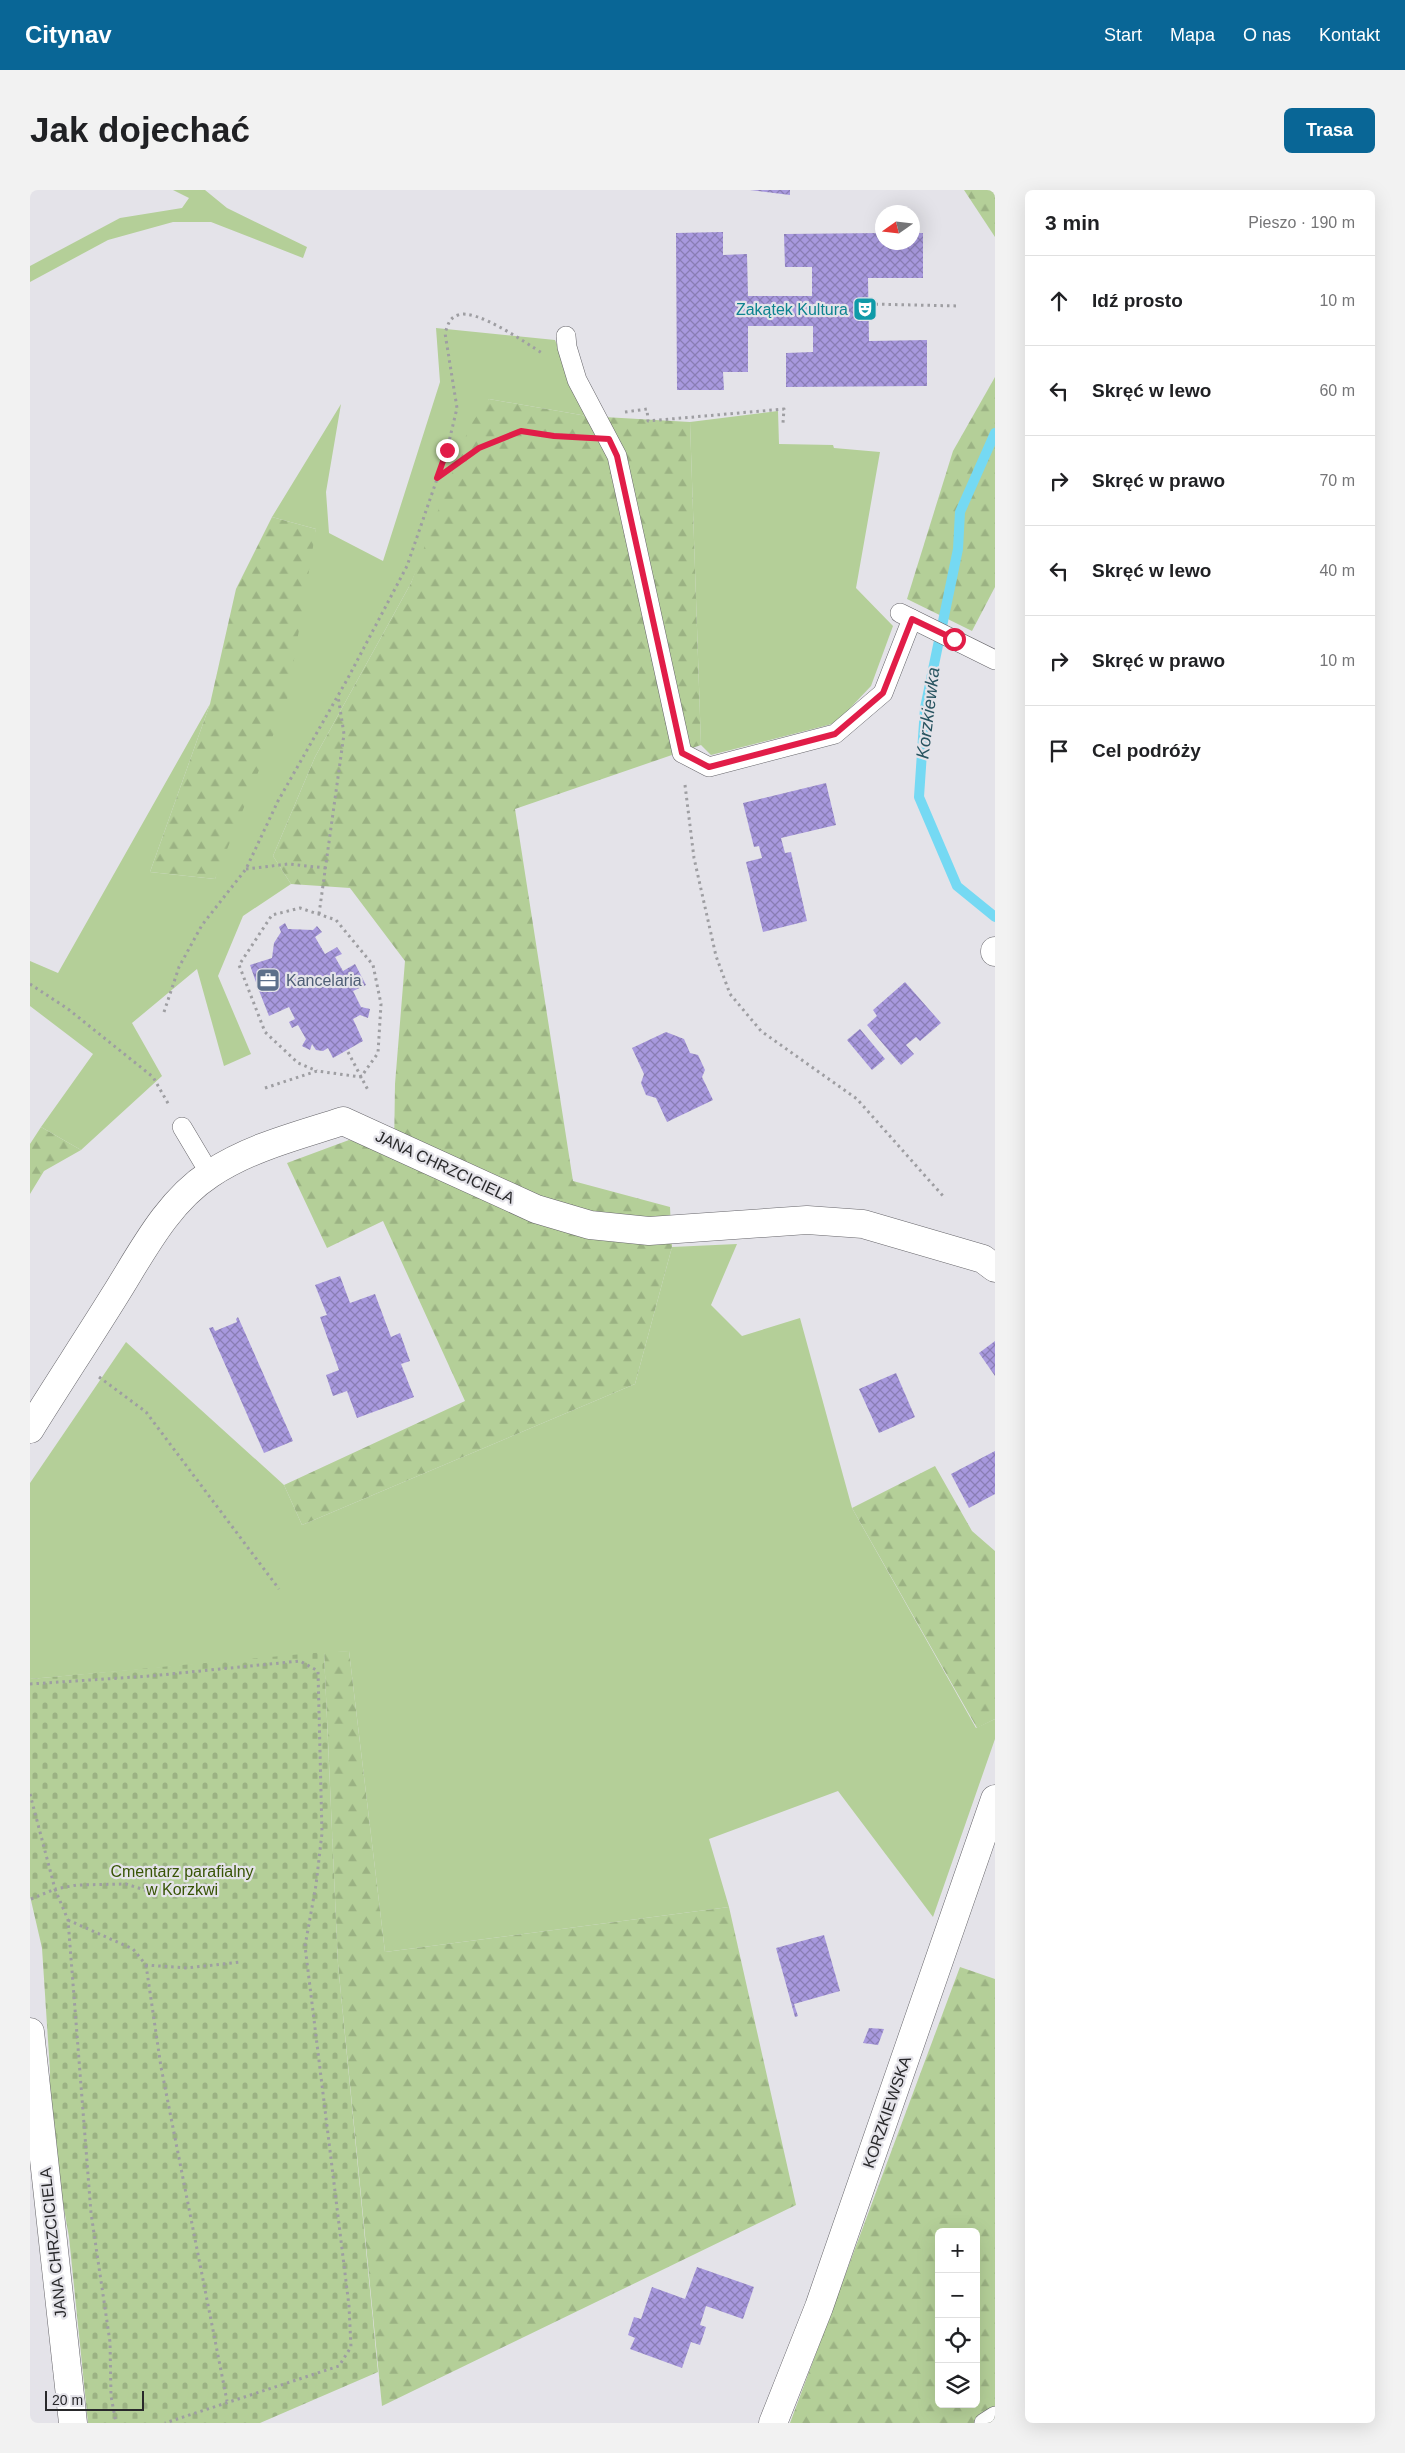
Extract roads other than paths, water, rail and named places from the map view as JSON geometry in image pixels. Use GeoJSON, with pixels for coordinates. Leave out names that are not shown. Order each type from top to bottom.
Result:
{"type":"FeatureCollection","features":[{"type":"Feature","properties":{"kind":"street","name":"JANA CHRZCICIELA"},"geometry":{"type":"LineString","coordinates":[[30,1429],[164,1219],[184,1195],[210,1174],[250,1151],[343,1121],[536,1209],[590,1225],[649,1231],[807,1220],[863,1224],[983,1259],[995,1268]]}},
{"type":"Feature","properties":{"kind":"street","name":"KORZKIEWSKA"},"geometry":{"type":"LineString","coordinates":[[773,2423],[819,2307],[995,1798]]}},
{"type":"Feature","properties":{"kind":"street","name":"JANA CHRZCICIELA"},"geometry":{"type":"LineString","coordinates":[[30,2032],[73,2423]]}},
{"type":"Feature","properties":{"kind":"lane"},"geometry":{"type":"LineString","coordinates":[[566,336],[567,347],[576,375],[617,456],[682,753],[709,767],[835,734],[883,693],[911,618],[995,660]]}},
{"type":"Feature","properties":{"kind":"lane"},"geometry":{"type":"LineString","coordinates":[[182,1127],[210,1174]]}},
{"type":"Feature","properties":{"kind":"lane"},"geometry":{"type":"LineString","coordinates":[[984,2423],[995,2416]]}},
{"type":"Feature","properties":{"kind":"waterway","name":"Korzkiewka"},"geometry":{"type":"LineString","coordinates":[[995,433],[960,512],[958,549],[925,708],[919,797],[957,886],[995,917]]}},
{"type":"Feature","properties":{"kind":"place","name":"Zakątek Kultura"},"geometry":{"type":"Point","coordinates":[865,309]}},
{"type":"Feature","properties":{"kind":"place","name":"Kancelaria"},"geometry":{"type":"Point","coordinates":[268,980]}},
{"type":"Feature","properties":{"kind":"park label","name":"Cmentarz parafialny w Korzkwi"},"geometry":{"type":"Point","coordinates":[182,1880]}}]}
